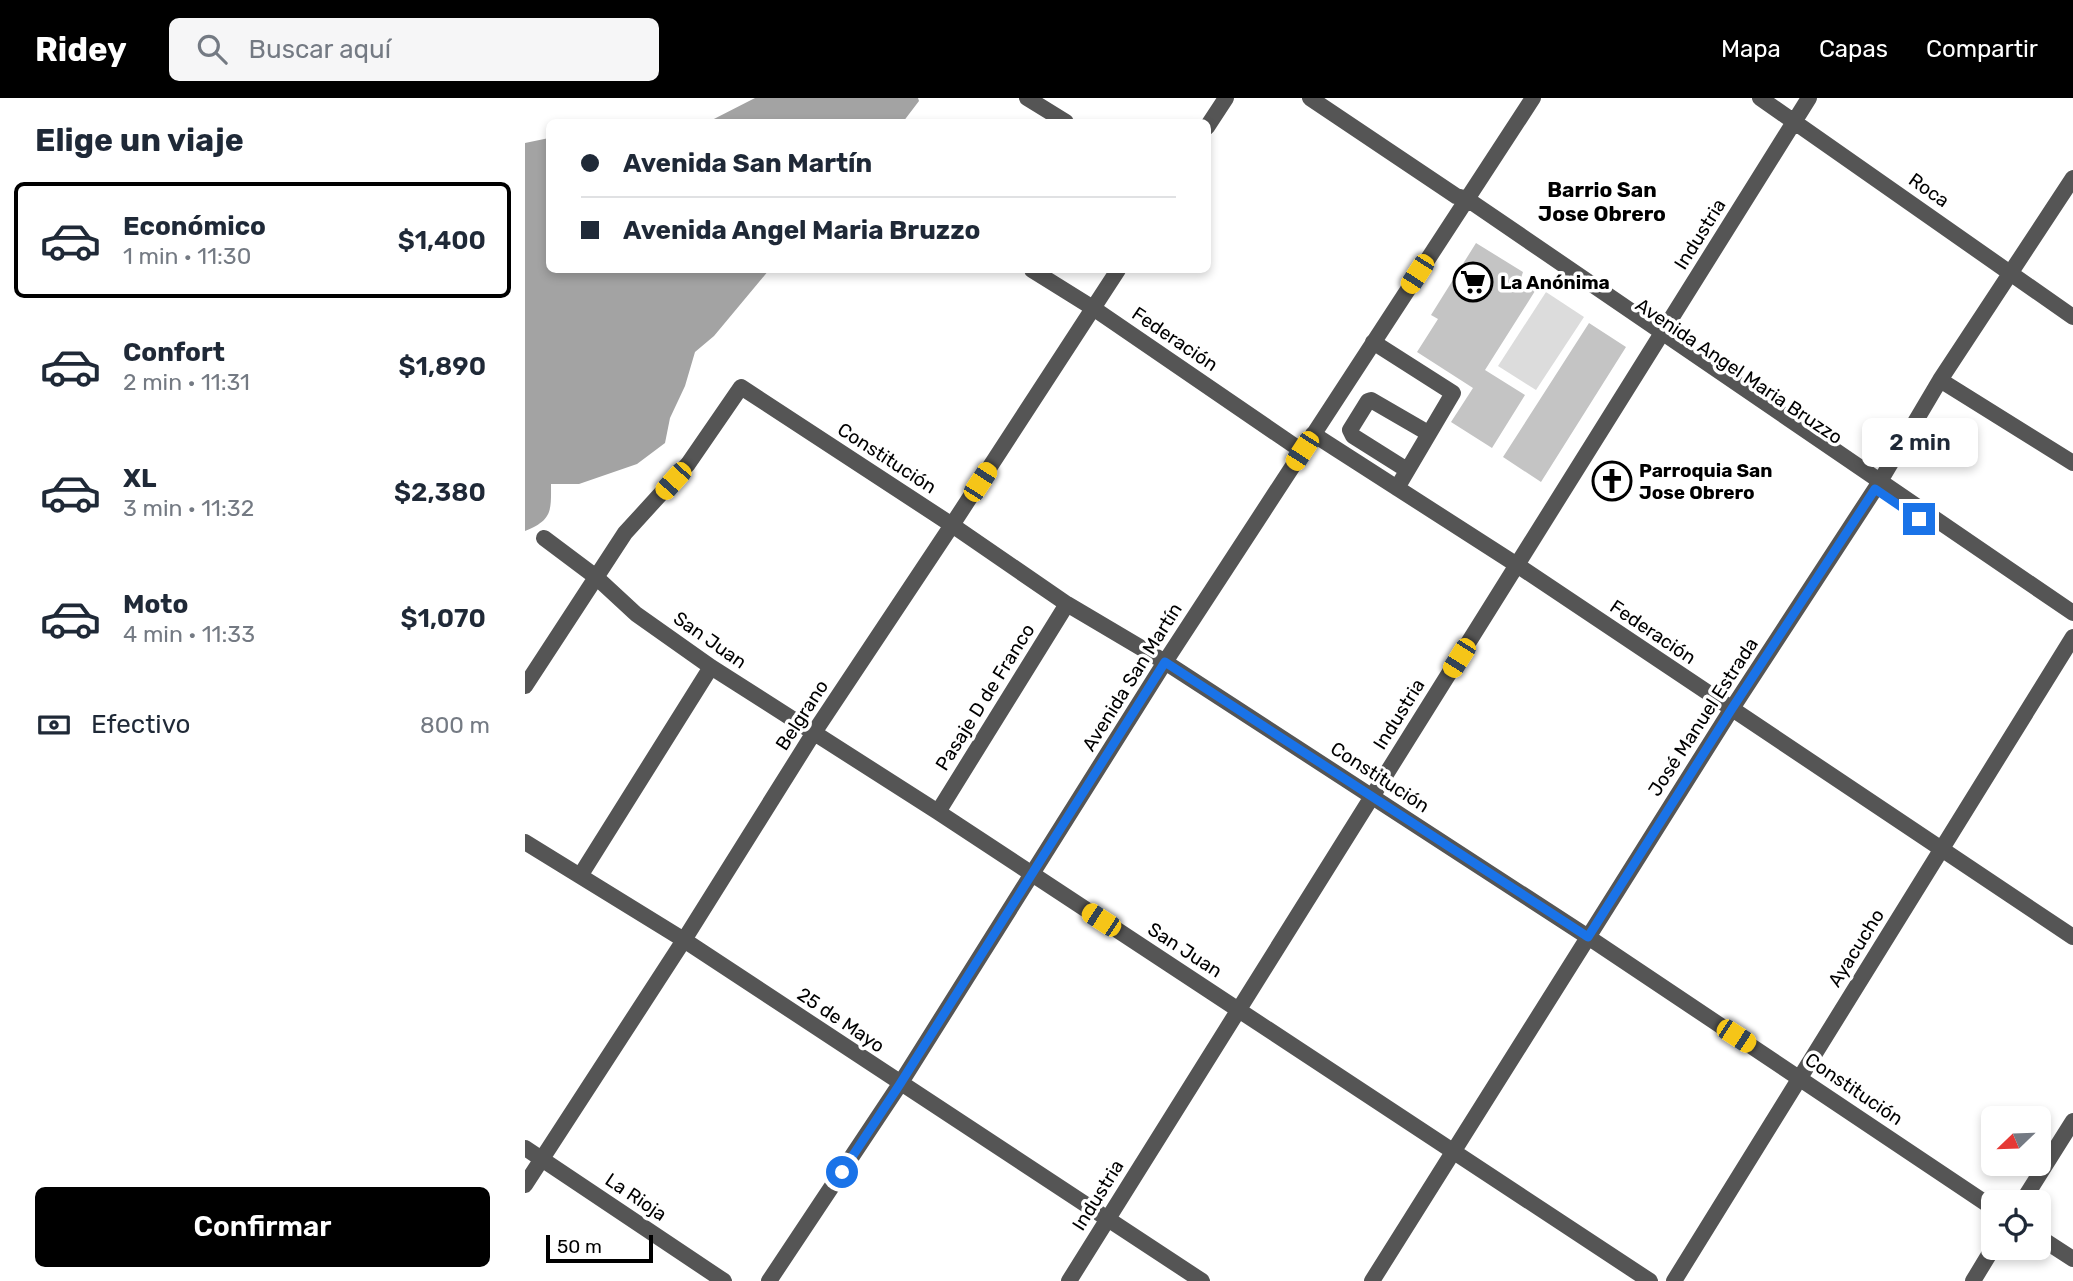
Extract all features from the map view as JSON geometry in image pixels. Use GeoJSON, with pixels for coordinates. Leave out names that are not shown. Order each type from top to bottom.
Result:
{"type":"FeatureCollection","features":[{"type":"Feature","properties":{"kind":"street"},"geometry":{"type":"LineString","coordinates":[[1027,98],[1061,119]]}},
{"type":"Feature","properties":{"kind":"street"},"geometry":{"type":"LineString","coordinates":[[1211,121],[1226,98]]}},
{"type":"Feature","properties":{"kind":"street","name":"Avenida Angel Maria Bruzzo"},"geometry":{"type":"LineString","coordinates":[[1310,98],[1878,485],[2073,613]]}},
{"type":"Feature","properties":{"kind":"street","name":"Avenida San Martín"},"geometry":{"type":"LineString","coordinates":[[769,1281],[900,1084],[1165,662],[1373,342],[1461,201],[1533,98]]}},
{"type":"Feature","properties":{"kind":"street","name":"Roca"},"geometry":{"type":"LineString","coordinates":[[1760,98],[2073,317]]}},
{"type":"Feature","properties":{"kind":"street","name":"Industria"},"geometry":{"type":"LineString","coordinates":[[1069,1281],[1809,98]]}},
{"type":"Feature","properties":{"kind":"street","name":"José Manuel Estrada"},"geometry":{"type":"LineString","coordinates":[[1372,1281],[1731,710],[1878,485],[1940,380],[2073,178]]}},
{"type":"Feature","properties":{"kind":"street","name":"Federación"},"geometry":{"type":"LineString","coordinates":[[1037,273],[1093,308],[1302,451]]}},
{"type":"Feature","properties":{"kind":"street","name":"Belgrano"},"geometry":{"type":"LineString","coordinates":[[525,1185],[684,940],[813,734],[1116,273]]}},
{"type":"Feature","properties":{"kind":"street"},"geometry":{"type":"LineString","coordinates":[[1373,342],[1453,393],[1397,488]]}},
{"type":"Feature","properties":{"kind":"street"},"geometry":{"type":"LineString","coordinates":[[1940,380],[2073,463]]}},
{"type":"Feature","properties":{"kind":"street","name":"Constitución"},"geometry":{"type":"LineString","coordinates":[[596,577],[625,533],[688,464],[741,387],[1067,604],[1165,662],[1588,937],[1981,1200]]}},
{"type":"Feature","properties":{"kind":"street"},"geometry":{"type":"LineString","coordinates":[[1407,470],[1353,436],[1350,430],[1371,400],[1428,433]]}},
{"type":"Feature","properties":{"kind":"street","name":"Federación"},"geometry":{"type":"LineString","coordinates":[[1313,434],[1517,565],[2073,937]]}},
{"type":"Feature","properties":{"kind":"street","name":"Avenida Angel Maria Bruzzo"},"geometry":{"type":"LineString","coordinates":[[1878,485],[2073,624]]}},
{"type":"Feature","properties":{"kind":"street","name":"San Juan"},"geometry":{"type":"LineString","coordinates":[[544,538],[596,577],[636,614],[711,667],[938,812],[1650,1281]]}},
{"type":"Feature","properties":{"kind":"street"},"geometry":{"type":"LineString","coordinates":[[525,686],[596,577]]}},
{"type":"Feature","properties":{"kind":"street","name":"Pasaje D de Franco"},"geometry":{"type":"LineString","coordinates":[[938,812],[1067,604]]}},
{"type":"Feature","properties":{"kind":"street","name":"Ayacucho"},"geometry":{"type":"LineString","coordinates":[[1674,1281],[2073,637]]}},
{"type":"Feature","properties":{"kind":"street"},"geometry":{"type":"LineString","coordinates":[[580,876],[711,667]]}},
{"type":"Feature","properties":{"kind":"street","name":"25 de Mayo"},"geometry":{"type":"LineString","coordinates":[[525,842],[684,940],[1202,1281]]}},
{"type":"Feature","properties":{"kind":"street"},"geometry":{"type":"LineString","coordinates":[[2030,1190],[2073,1121]]}},
{"type":"Feature","properties":{"kind":"street","name":"La Rioja"},"geometry":{"type":"LineString","coordinates":[[525,1148],[724,1281]]}},
{"type":"Feature","properties":{"kind":"street"},"geometry":{"type":"LineString","coordinates":[[2051,1245],[2073,1259]]}},
{"type":"Feature","properties":{"kind":"street"},"geometry":{"type":"LineString","coordinates":[[1973,1281],[1986,1260]]}},
{"type":"Feature","properties":{"kind":"shaded area"},"geometry":{"type":"Polygon","coordinates":[[[755,98],[918,98],[919,101],[905,119],[714,119],[755,98]]]}},
{"type":"Feature","properties":{"kind":"shaded area"},"geometry":{"type":"Polygon","coordinates":[[[546,139],[546,273],[766,273],[714,336],[695,352],[685,386],[670,418],[665,443],[637,464],[579,484],[551,484],[549,513],[541,523],[525,531],[525,143],[546,139]]]}},
{"type":"Feature","properties":{"kind":"shaded area"},"geometry":{"type":"Polygon","coordinates":[[[1546,292],[1584,317],[1536,390],[1498,366],[1546,292]]]}},
{"type":"Feature","properties":{"kind":"building"},"geometry":{"type":"Polygon","coordinates":[[[1476,243],[1523,272],[1520,281],[1535,291],[1485,370],[1525,395],[1492,448],[1451,422],[1473,388],[1417,352],[1438,319],[1431,315],[1476,243]]]}},
{"type":"Feature","properties":{"kind":"building"},"geometry":{"type":"Polygon","coordinates":[[[1589,323],[1626,347],[1541,482],[1503,457],[1589,323]]]}},
{"type":"Feature","properties":{"kind":"place","name":"La Anónima"},"geometry":{"type":"Point","coordinates":[1473,282]}},
{"type":"Feature","properties":{"kind":"place","name":"Parroquia San Jose Obrero"},"geometry":{"type":"Point","coordinates":[1612,481]}},
{"type":"Feature","properties":{"kind":"district","name":"Barrio San Jose Obrero"},"geometry":{"type":"Point","coordinates":[1602,201]}},
{"type":"Feature","properties":{"kind":"route"},"geometry":{"type":"LineString","coordinates":[[842,1172],[1165,662],[1588,937],[1875,489],[1919,519]]}}]}
